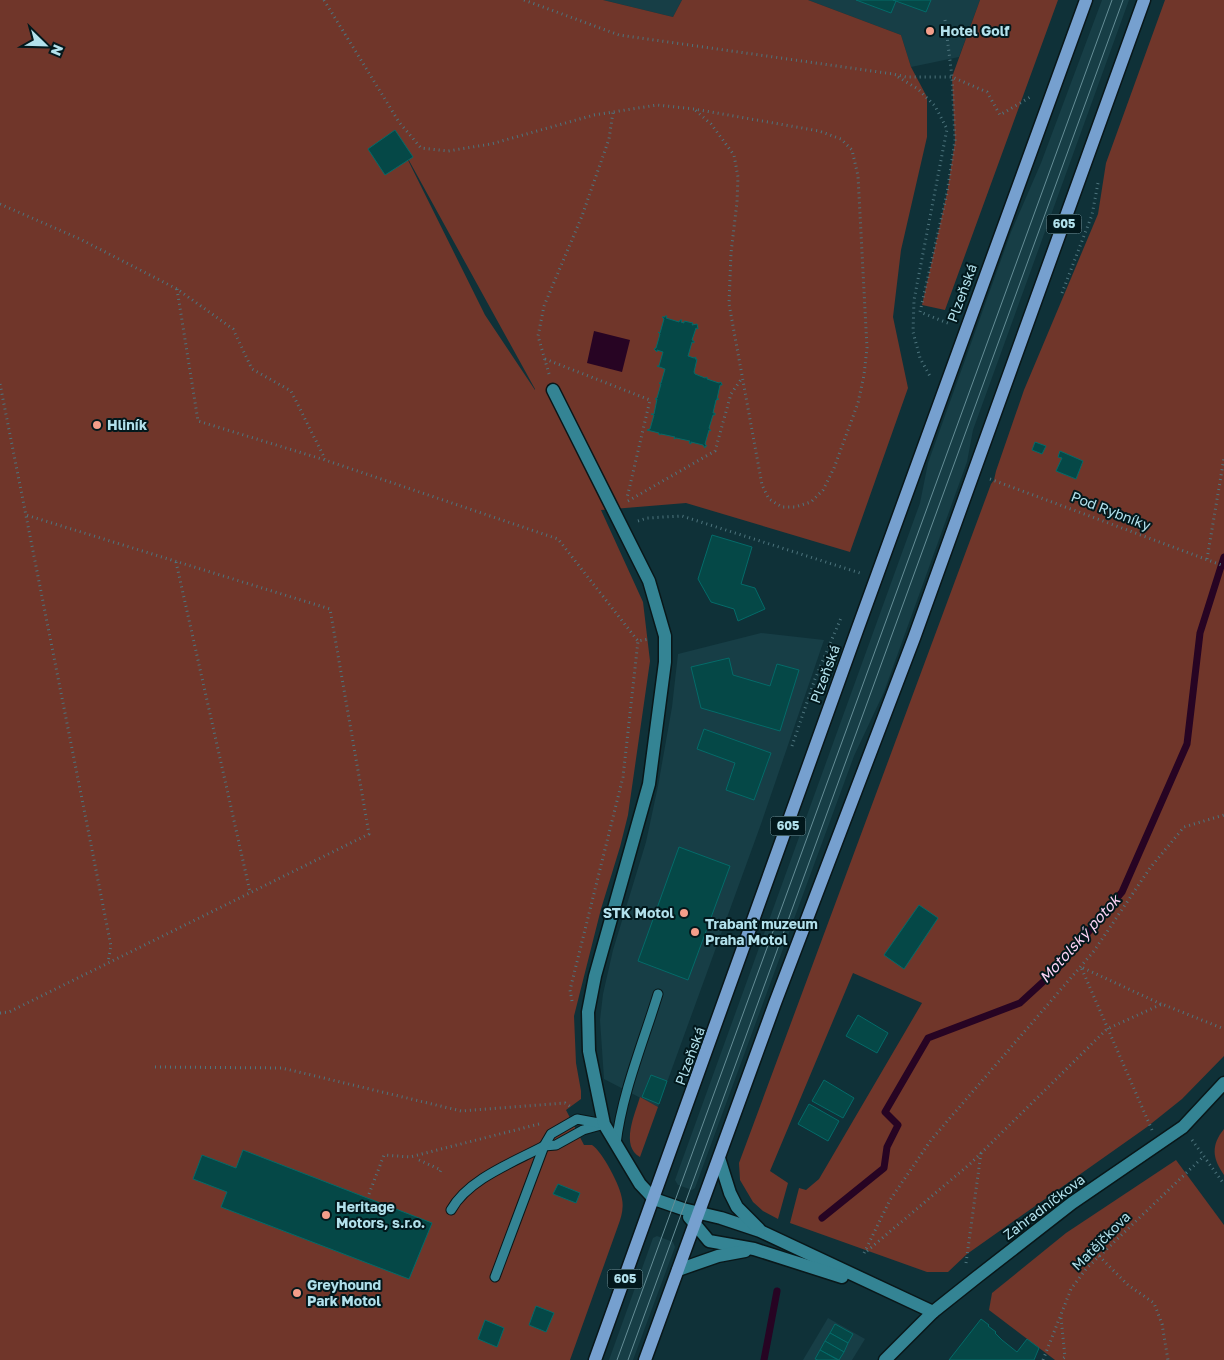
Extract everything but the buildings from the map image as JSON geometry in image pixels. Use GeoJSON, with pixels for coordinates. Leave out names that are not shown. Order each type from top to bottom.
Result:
{"type":"FeatureCollection","features":[{"type":"Feature","properties":{"kind":"main road","name":"Plzeňská"},"geometry":{"type":"LineString","coordinates":[[596,1360],[924,443],[1086,0]]}},
{"type":"Feature","properties":{"kind":"main road","name":"605"},"geometry":{"type":"LineString","coordinates":[[645,1360],[775,1003],[914,638],[1144,0]]}},
{"type":"Feature","properties":{"kind":"street"},"geometry":{"type":"LineString","coordinates":[[553,390],[650,581],[665,636],[665,662],[649,784],[595,976],[588,1012],[589,1051],[604,1124],[640,1184],[654,1199],[683,1209],[696,1218],[709,1241],[754,1249],[888,1291]]}},
{"type":"Feature","properties":{"kind":"street","name":"Zahradníčkova"},"geometry":{"type":"LineString","coordinates":[[884,1360],[933,1312],[1072,1203],[1183,1127],[1224,1083]]}},
{"type":"Feature","properties":{"kind":"street"},"geometry":{"type":"LineString","coordinates":[[719,1158],[730,1193],[737,1207],[760,1230]]}},
{"type":"Feature","properties":{"kind":"street"},"geometry":{"type":"LineString","coordinates":[[696,1218],[721,1218],[760,1230],[933,1312]]}},
{"type":"Feature","properties":{"kind":"street"},"geometry":{"type":"LineString","coordinates":[[678,1270],[718,1256],[754,1249]]}},
{"type":"Feature","properties":{"kind":"lane"},"geometry":{"type":"LineString","coordinates":[[616,1144],[628,1091],[658,994]]}},
{"type":"Feature","properties":{"kind":"lane"},"geometry":{"type":"LineString","coordinates":[[451,1210],[461,1196],[479,1181],[544,1146],[556,1145],[583,1130],[604,1124]]}},
{"type":"Feature","properties":{"kind":"lane"},"geometry":{"type":"LineString","coordinates":[[495,1277],[544,1146]]}},
{"type":"Feature","properties":{"kind":"path"},"geometry":{"type":"LineString","coordinates":[[324,0],[399,122],[421,148],[448,151],[491,144],[594,115],[657,105],[694,109],[819,130],[841,139],[852,150],[858,176],[867,348],[864,375],[858,403],[834,468],[823,490],[811,502],[795,508],[782,507],[770,499],[762,485],[729,304],[731,253],[738,177],[734,154],[711,124],[694,109]]}},
{"type":"Feature","properties":{"kind":"path"},"geometry":{"type":"LineString","coordinates":[[524,0],[619,35],[906,77],[952,77],[987,92],[1000,115],[1035,94]]}},
{"type":"Feature","properties":{"kind":"path"},"geometry":{"type":"LineString","coordinates":[[945,20],[952,77],[955,140],[947,193],[920,312],[950,324]]}},
{"type":"Feature","properties":{"kind":"path"},"geometry":{"type":"LineString","coordinates":[[893,74],[918,89],[935,106],[947,129],[914,300],[913,332],[920,358],[931,379]]}},
{"type":"Feature","properties":{"kind":"path"},"geometry":{"type":"LineString","coordinates":[[553,390],[538,336],[544,306],[582,216],[609,139],[613,112]]}},
{"type":"Feature","properties":{"kind":"path"},"geometry":{"type":"LineString","coordinates":[[0,204],[80,239],[177,289],[233,329],[252,369],[291,392],[325,460]]}},
{"type":"Feature","properties":{"kind":"path"},"geometry":{"type":"LineString","coordinates":[[1062,293],[1092,215]]}},
{"type":"Feature","properties":{"kind":"path"},"geometry":{"type":"LineString","coordinates":[[177,289],[198,421],[325,460],[558,540],[638,641],[623,777],[570,990],[573,1008]]}},
{"type":"Feature","properties":{"kind":"path"},"geometry":{"type":"LineString","coordinates":[[544,359],[650,400],[626,502],[715,451],[731,394],[742,378]]}},
{"type":"Feature","properties":{"kind":"path"},"geometry":{"type":"LineString","coordinates":[[0,384],[111,946],[108,962]]}},
{"type":"Feature","properties":{"kind":"path"},"geometry":{"type":"LineString","coordinates":[[1209,560],[1224,458]]}},
{"type":"Feature","properties":{"kind":"path","name":"Pod Rybníky"},"geometry":{"type":"LineString","coordinates":[[989,478],[1224,566]]}},
{"type":"Feature","properties":{"kind":"path"},"geometry":{"type":"LineString","coordinates":[[0,1013],[8,1012],[369,834],[330,609],[26,514]]}},
{"type":"Feature","properties":{"kind":"path"},"geometry":{"type":"LineString","coordinates":[[622,525],[647,518],[682,516],[860,574]]}},
{"type":"Feature","properties":{"kind":"path"},"geometry":{"type":"LineString","coordinates":[[176,561],[250,892]]}},
{"type":"Feature","properties":{"kind":"path"},"geometry":{"type":"LineString","coordinates":[[638,641],[665,636]]}},
{"type":"Feature","properties":{"kind":"path"},"geometry":{"type":"LineString","coordinates":[[792,746],[815,679]]}},
{"type":"Feature","properties":{"kind":"path"},"geometry":{"type":"LineString","coordinates":[[1162,1004],[1107,1029],[981,1152],[864,1253],[890,1200],[931,1140],[1094,951],[1150,868],[1184,827],[1224,815]]}},
{"type":"Feature","properties":{"kind":"path"},"geometry":{"type":"LineString","coordinates":[[1081,967],[1162,1004],[1224,1029]]}},
{"type":"Feature","properties":{"kind":"path"},"geometry":{"type":"LineString","coordinates":[[1081,967],[1158,1144]]}},
{"type":"Feature","properties":{"kind":"path"},"geometry":{"type":"LineString","coordinates":[[155,1067],[282,1068],[462,1111],[565,1103],[573,1111],[577,1108]]}},
{"type":"Feature","properties":{"kind":"path"},"geometry":{"type":"LineString","coordinates":[[369,1194],[384,1155],[410,1157],[548,1121]]}},
{"type":"Feature","properties":{"kind":"path"},"geometry":{"type":"LineString","coordinates":[[966,1264],[981,1152]]}},
{"type":"Feature","properties":{"kind":"path","name":"Matějčkova"},"geometry":{"type":"LineString","coordinates":[[1043,1360],[1071,1288],[1099,1256],[1204,1156],[1224,1184]]}},
{"type":"Feature","properties":{"kind":"path"},"geometry":{"type":"LineString","coordinates":[[419,1160],[441,1170],[439,1174]]}},
{"type":"Feature","properties":{"kind":"path"},"geometry":{"type":"LineString","coordinates":[[1099,1256],[1128,1285],[1154,1303],[1162,1324],[1168,1360]]}},
{"type":"Feature","properties":{"kind":"path"},"geometry":{"type":"LineString","coordinates":[[1060,1315],[1065,1357],[1061,1360]]}},
{"type":"Feature","properties":{"kind":"shaded area"},"geometry":{"type":"Polygon","coordinates":[[[0,0],[603,0],[673,17],[682,0],[808,0],[901,35],[911,67],[927,97],[927,137],[901,250],[893,317],[908,388],[850,552],[686,503],[601,510],[643,602],[650,661],[628,815],[601,909],[574,1016],[576,1063],[581,1099],[566,1110],[584,1145],[592,1145],[606,1162],[621,1193],[623,1206],[619,1223],[570,1360],[0,1360],[0,0]],[[401,146],[485,315],[535,389],[401,146]]]}},
{"type":"Feature","properties":{"kind":"shaded area"},"geometry":{"type":"Polygon","coordinates":[[[603,0],[682,0],[673,17],[603,0]]]}},
{"type":"Feature","properties":{"kind":"shaded area","name":"Hotel Golf"},"geometry":{"type":"Polygon","coordinates":[[[808,0],[980,0],[959,57],[911,67],[901,35],[808,0]]]}},
{"type":"Feature","properties":{"kind":"shaded area"},"geometry":{"type":"Polygon","coordinates":[[[980,0],[1058,0],[945,310],[922,305],[947,193],[955,141],[952,77],[980,0]]]}},
{"type":"Feature","properties":{"kind":"shaded area"},"geometry":{"type":"Polygon","coordinates":[[[1102,0],[1129,0],[973,430],[967,462],[884,692],[854,756],[695,1188],[692,1190],[678,1185],[675,1180],[920,503],[928,463],[1011,232],[1041,163],[1102,0]]]}},
{"type":"Feature","properties":{"kind":"shaded area"},"geometry":{"type":"Polygon","coordinates":[[[1165,0],[1224,0],[1224,1056],[1182,1099],[1147,1127],[967,1254],[948,1272],[927,1272],[790,1223],[799,1188],[806,1190],[819,1179],[922,1003],[853,973],[770,1171],[788,1183],[778,1219],[763,1211],[753,1202],[740,1180],[739,1163],[994,480],[1024,390],[1098,214],[1106,163],[1165,0]],[[1058,457],[1062,458],[1057,471],[1076,479],[1083,461],[1058,457]]]}},
{"type":"Feature","properties":{"kind":"shaded area"},"geometry":{"type":"Polygon","coordinates":[[[594,331],[630,340],[622,372],[587,363],[594,331]]]}},
{"type":"Feature","properties":{"kind":"shaded area"},"geometry":{"type":"Polygon","coordinates":[[[761,633],[824,640],[761,824],[658,1107],[604,1079],[600,1020],[603,994],[613,950],[646,842],[672,707],[678,654],[761,633]]]}},
{"type":"Feature","properties":{"kind":"shaded area"},"geometry":{"type":"Polygon","coordinates":[[[640,1097],[658,1107],[640,1157],[634,1152],[630,1138],[640,1097]]]}},
{"type":"Feature","properties":{"kind":"shaded area"},"geometry":{"type":"Polygon","coordinates":[[[1224,1129],[1224,1175],[1215,1157],[1215,1146],[1224,1129]]]}},
{"type":"Feature","properties":{"kind":"shaded area"},"geometry":{"type":"Polygon","coordinates":[[[1176,1160],[1224,1225],[1224,1360],[1055,1360],[989,1310],[992,1293],[1066,1233],[1176,1160]]]}},
{"type":"Feature","properties":{"kind":"shaded area"},"geometry":{"type":"Polygon","coordinates":[[[657,1236],[673,1242],[675,1247],[633,1360],[609,1360],[653,1238],[657,1236]]]}},
{"type":"Feature","properties":{"kind":"shaded area"},"geometry":{"type":"Polygon","coordinates":[[[828,1318],[865,1339],[852,1360],[803,1360],[828,1318]]]}},
{"type":"Feature","properties":{"kind":"waterway","name":"Motolský potok"},"geometry":{"type":"LineString","coordinates":[[822,1218],[884,1168],[887,1147],[898,1125],[885,1112],[928,1038],[1020,1003],[1057,969],[1122,892],[1187,744],[1200,633],[1224,557]]}},
{"type":"Feature","properties":{"kind":"waterway","name":"Motolský potok"},"geometry":{"type":"LineString","coordinates":[[764,1360],[777,1291]]}},
{"type":"Feature","properties":{"kind":"tram line"},"geometry":{"type":"LineString","coordinates":[[617,1360],[1112,0]]}},
{"type":"Feature","properties":{"kind":"tram line"},"geometry":{"type":"LineString","coordinates":[[628,1360],[1123,0]]}},
{"type":"Feature","properties":{"kind":"place","name":"Hotel Golf"},"geometry":{"type":"Point","coordinates":[930,31]}},
{"type":"Feature","properties":{"kind":"place","name":"Hliník"},"geometry":{"type":"Point","coordinates":[97,425]}},
{"type":"Feature","properties":{"kind":"place","name":"STK Motol"},"geometry":{"type":"Point","coordinates":[684,913]}},
{"type":"Feature","properties":{"kind":"place","name":"Trabant muzeum Praha Motol"},"geometry":{"type":"Point","coordinates":[695,932]}},
{"type":"Feature","properties":{"kind":"place","name":"Heritage Motors, s.r.o."},"geometry":{"type":"Point","coordinates":[326,1215]}},
{"type":"Feature","properties":{"kind":"place","name":"Greyhound Park Motol"},"geometry":{"type":"Point","coordinates":[297,1293]}}]}
